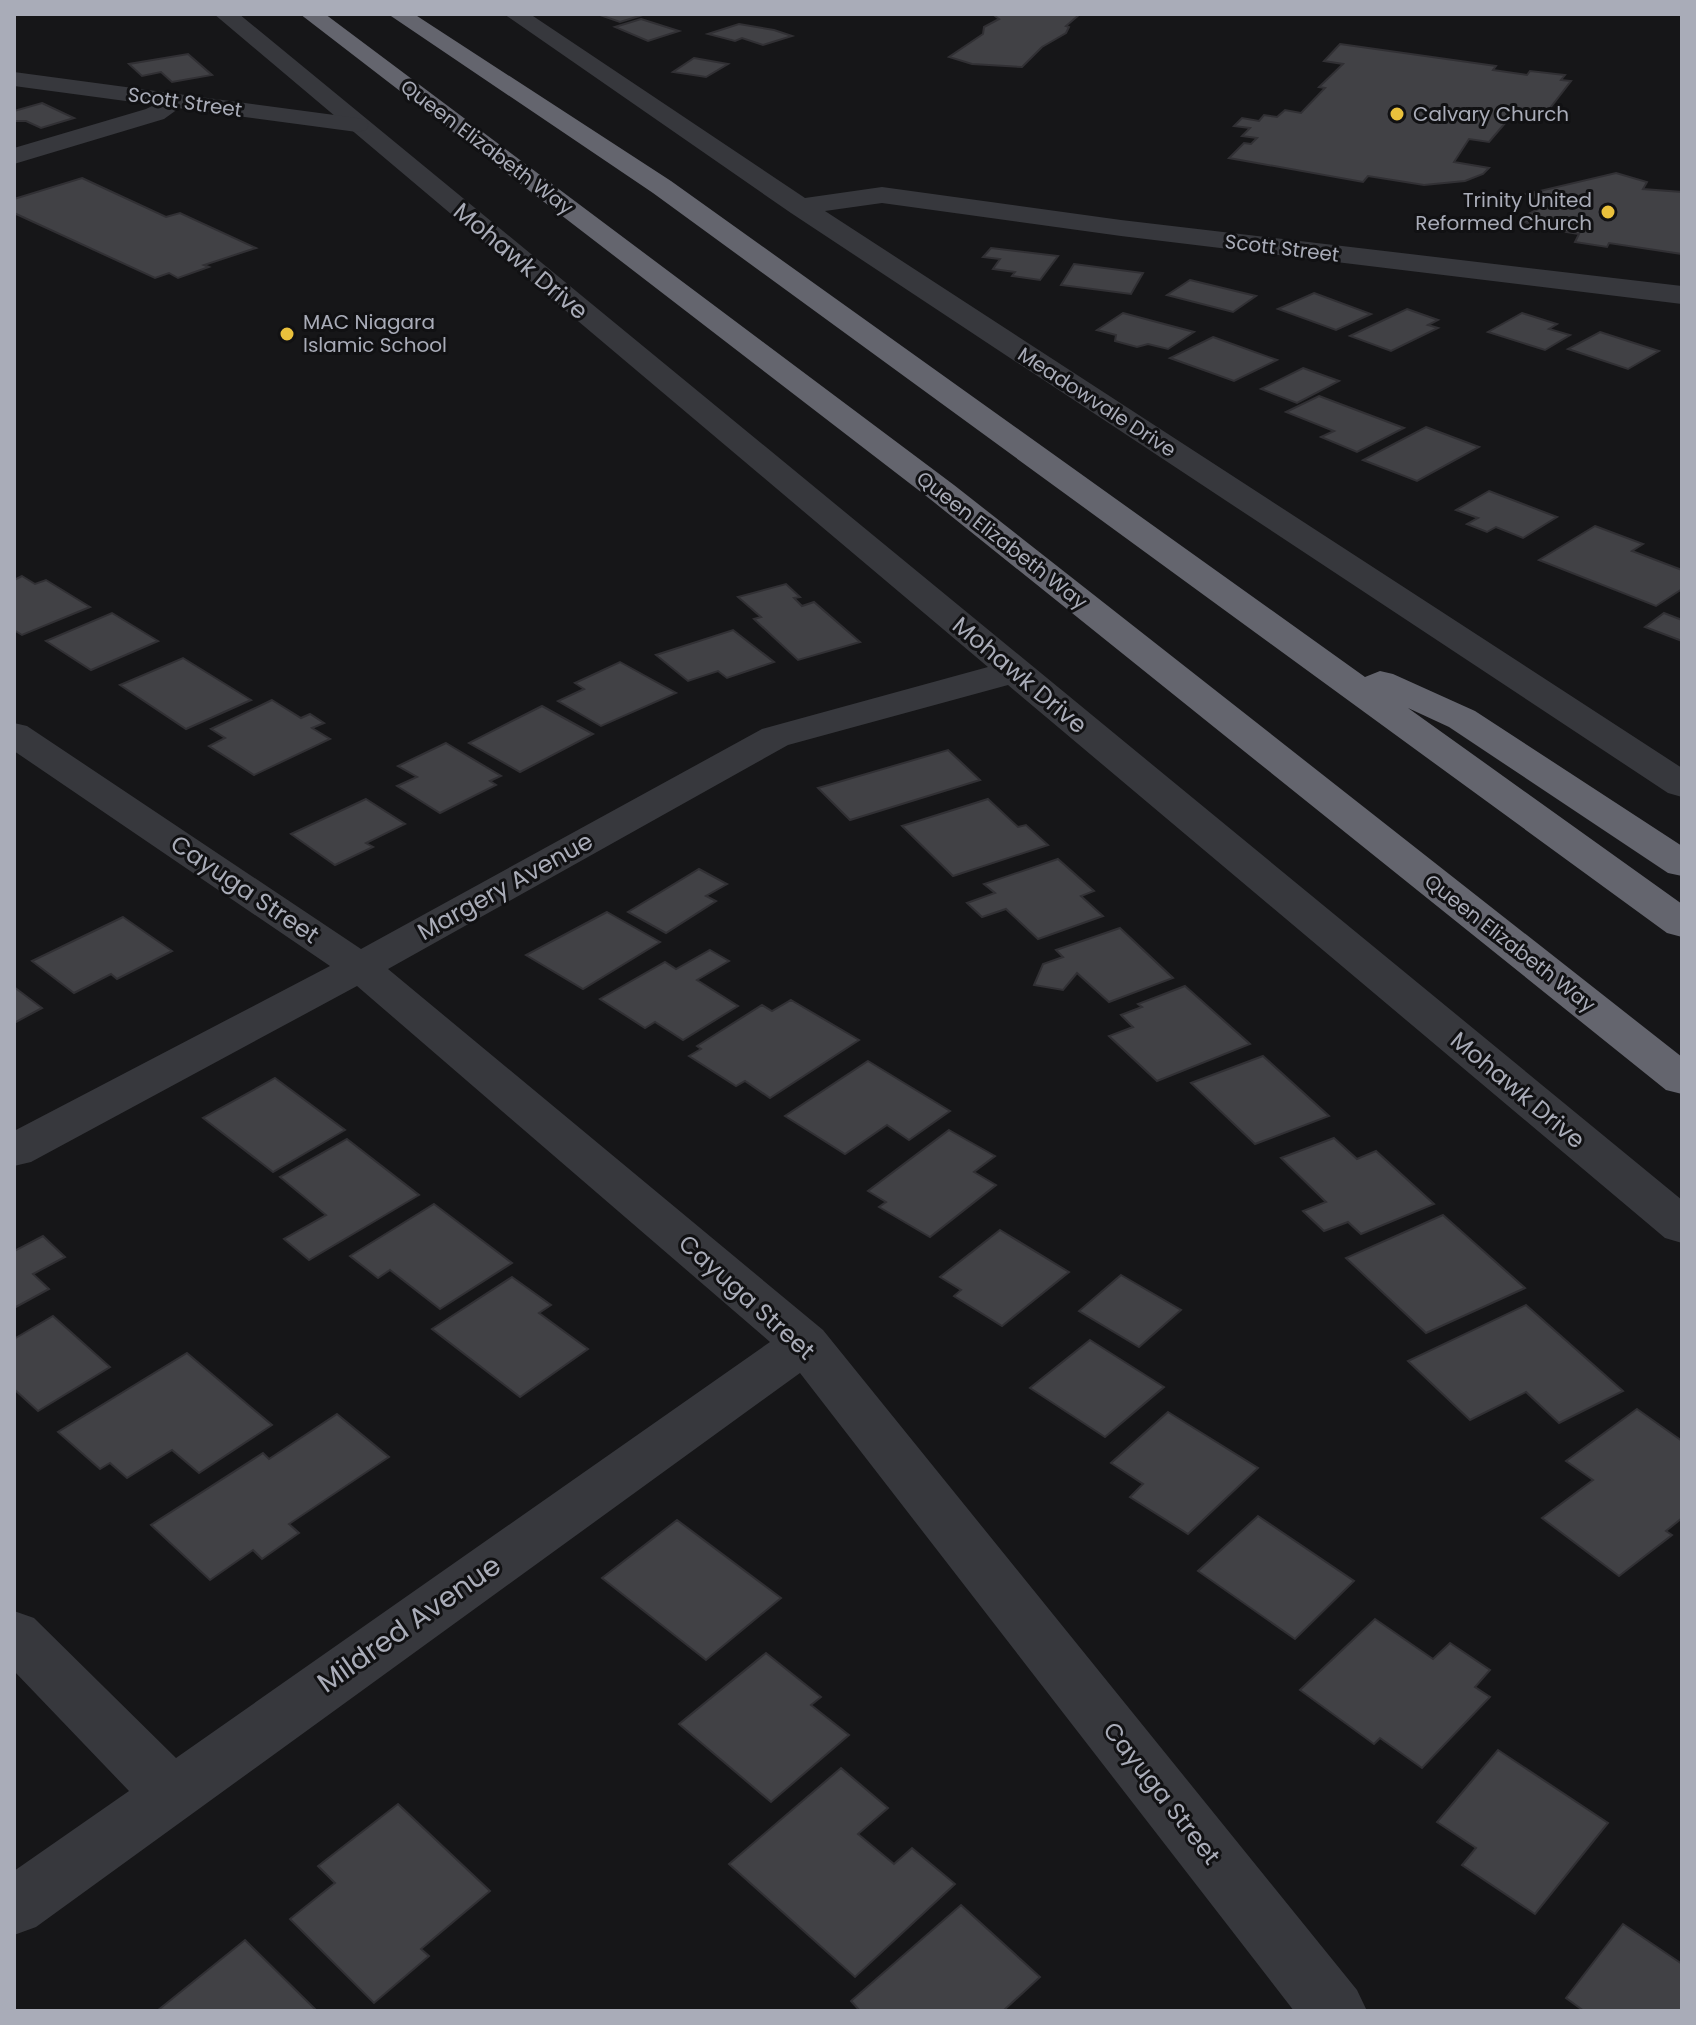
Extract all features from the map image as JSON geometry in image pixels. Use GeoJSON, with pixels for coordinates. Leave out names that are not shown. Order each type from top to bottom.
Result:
{"type":"FeatureCollection","features":[{"type":"Feature","properties":{"kind":"highway","name":"Queen Elizabeth Way"},"geometry":{"type":"LineString","coordinates":[[311,14],[942,492],[1682,1080]]}},
{"type":"Feature","properties":{"kind":"highway"},"geometry":{"type":"LineString","coordinates":[[399,14],[662,187],[1682,924]]}},
{"type":"Feature","properties":{"kind":"highway"},"geometry":{"type":"LineString","coordinates":[[1301,648],[1462,719],[1682,864]]}},
{"type":"Feature","properties":{"kind":"street","name":"Mohawk Drive"},"geometry":{"type":"LineString","coordinates":[[225,14],[1682,1226]]}},
{"type":"Feature","properties":{"kind":"street","name":"Meadowvale Drive"},"geometry":{"type":"LineString","coordinates":[[515,14],[762,182],[1682,785]]}},
{"type":"Feature","properties":{"kind":"street","name":"Scott Street"},"geometry":{"type":"LineString","coordinates":[[14,79],[357,125]]}},
{"type":"Feature","properties":{"kind":"street"},"geometry":{"type":"LineString","coordinates":[[14,156],[155,114],[177,101]]}},
{"type":"Feature","properties":{"kind":"street","name":"Scott Street"},"geometry":{"type":"LineString","coordinates":[[762,182],[829,184],[882,195],[1183,236],[1682,295]]}},
{"type":"Feature","properties":{"kind":"street","name":"Scott Street"},"geometry":{"type":"LineString","coordinates":[[800,207],[882,195]]}},
{"type":"Feature","properties":{"kind":"street","name":"Margery Avenue"},"geometry":{"type":"LineString","coordinates":[[14,1151],[360,967],[775,737],[1016,671]]}},
{"type":"Feature","properties":{"kind":"street","name":"Cayuga Street"},"geometry":{"type":"LineString","coordinates":[[14,734],[360,967],[805,1343],[1321,2006]]}},
{"type":"Feature","properties":{"kind":"street","name":"Mildred Avenue"},"geometry":{"type":"LineString","coordinates":[[14,1907],[805,1343]]}},
{"type":"Feature","properties":{"kind":"street"},"geometry":{"type":"LineString","coordinates":[[14,1634],[171,1793]]}},
{"type":"Feature","properties":{"kind":"building"},"geometry":{"type":"Polygon","coordinates":[[[646,14],[620,22],[600,15],[646,14]]]}},
{"type":"Feature","properties":{"kind":"building"},"geometry":{"type":"Polygon","coordinates":[[[1080,14],[1066,26],[1069,27],[1066,33],[1042,47],[1022,67],[972,64],[949,57],[983,34],[984,27],[999,19],[995,16],[1080,14]]]}},
{"type":"Feature","properties":{"kind":"building"},"geometry":{"type":"Polygon","coordinates":[[[641,19],[679,31],[648,41],[615,27],[641,19]]]}},
{"type":"Feature","properties":{"kind":"building"},"geometry":{"type":"Polygon","coordinates":[[[739,24],[792,36],[763,45],[742,38],[735,41],[708,34],[739,24]]]}},
{"type":"Feature","properties":{"kind":"building","name":"Calvary Church"},"geometry":{"type":"Polygon","coordinates":[[[1340,44],[1496,66],[1493,70],[1527,75],[1530,71],[1565,75],[1561,80],[1571,81],[1547,112],[1518,108],[1489,142],[1469,139],[1454,162],[1489,168],[1483,174],[1465,181],[1424,185],[1368,176],[1363,182],[1229,158],[1244,143],[1251,144],[1257,138],[1242,136],[1250,128],[1234,126],[1242,118],[1259,121],[1264,115],[1277,117],[1285,110],[1301,113],[1325,88],[1319,87],[1343,64],[1324,61],[1340,44]]]}},
{"type":"Feature","properties":{"kind":"building"},"geometry":{"type":"Polygon","coordinates":[[[188,54],[212,75],[172,82],[161,72],[142,76],[129,64],[188,54]]]}},
{"type":"Feature","properties":{"kind":"building"},"geometry":{"type":"Polygon","coordinates":[[[694,58],[728,64],[706,77],[673,72],[694,58]]]}},
{"type":"Feature","properties":{"kind":"building"},"geometry":{"type":"Polygon","coordinates":[[[42,103],[74,118],[41,128],[26,121],[14,121],[14,111],[42,103]]]}},
{"type":"Feature","properties":{"kind":"building","name":"Trinity United Reformed Church"},"geometry":{"type":"Polygon","coordinates":[[[1616,173],[1647,182],[1643,189],[1682,192],[1682,254],[1609,243],[1607,247],[1575,242],[1579,234],[1535,227],[1519,219],[1548,204],[1527,194],[1616,173]]]}},
{"type":"Feature","properties":{"kind":"building"},"geometry":{"type":"Polygon","coordinates":[[[82,178],[166,217],[180,213],[256,248],[204,265],[209,267],[178,278],[169,273],[155,278],[14,213],[14,199],[82,178]]]}},
{"type":"Feature","properties":{"kind":"building"},"geometry":{"type":"Polygon","coordinates":[[[991,248],[1058,256],[1040,280],[1012,276],[1015,272],[993,269],[1000,259],[983,257],[991,248]]]}},
{"type":"Feature","properties":{"kind":"building"},"geometry":{"type":"Polygon","coordinates":[[[1074,264],[1143,273],[1131,294],[1061,285],[1074,264]]]}},
{"type":"Feature","properties":{"kind":"building"},"geometry":{"type":"Polygon","coordinates":[[[1190,280],[1256,296],[1233,312],[1167,295],[1190,280]]]}},
{"type":"Feature","properties":{"kind":"building"},"geometry":{"type":"Polygon","coordinates":[[[1314,293],[1371,314],[1336,330],[1278,309],[1314,293]]]}},
{"type":"Feature","properties":{"kind":"building"},"geometry":{"type":"Polygon","coordinates":[[[1407,309],[1438,320],[1428,325],[1438,328],[1391,351],[1350,336],[1407,309]]]}},
{"type":"Feature","properties":{"kind":"building"},"geometry":{"type":"Polygon","coordinates":[[[1123,313],[1194,332],[1168,349],[1148,344],[1137,347],[1115,341],[1116,335],[1097,330],[1123,313]]]}},
{"type":"Feature","properties":{"kind":"building"},"geometry":{"type":"Polygon","coordinates":[[[1522,313],[1557,324],[1549,329],[1570,335],[1545,350],[1488,332],[1522,313]]]}},
{"type":"Feature","properties":{"kind":"building"},"geometry":{"type":"Polygon","coordinates":[[[1600,332],[1659,351],[1628,369],[1568,349],[1600,332]]]}},
{"type":"Feature","properties":{"kind":"building"},"geometry":{"type":"Polygon","coordinates":[[[1213,337],[1277,360],[1234,381],[1170,358],[1213,337]]]}},
{"type":"Feature","properties":{"kind":"building"},"geometry":{"type":"Polygon","coordinates":[[[1303,368],[1339,381],[1297,403],[1261,389],[1303,368]]]}},
{"type":"Feature","properties":{"kind":"building"},"geometry":{"type":"Polygon","coordinates":[[[1319,396],[1404,428],[1357,452],[1321,437],[1334,431],[1286,412],[1319,396]]]}},
{"type":"Feature","properties":{"kind":"building"},"geometry":{"type":"Polygon","coordinates":[[[1426,427],[1479,447],[1417,481],[1363,460],[1426,427]]]}},
{"type":"Feature","properties":{"kind":"building"},"geometry":{"type":"Polygon","coordinates":[[[1489,491],[1557,517],[1523,538],[1496,527],[1487,532],[1467,524],[1478,518],[1456,510],[1489,491]]]}},
{"type":"Feature","properties":{"kind":"building"},"geometry":{"type":"Polygon","coordinates":[[[1595,526],[1643,544],[1632,551],[1682,570],[1682,589],[1656,606],[1539,560],[1595,526]]]}},
{"type":"Feature","properties":{"kind":"building"},"geometry":{"type":"Polygon","coordinates":[[[22,576],[35,584],[46,580],[90,607],[22,635],[14,630],[14,580],[22,576]]]}},
{"type":"Feature","properties":{"kind":"building"},"geometry":{"type":"Polygon","coordinates":[[[786,584],[800,597],[794,598],[802,606],[814,602],[860,642],[798,660],[754,619],[761,617],[738,597],[786,584]]]}},
{"type":"Feature","properties":{"kind":"building"},"geometry":{"type":"Polygon","coordinates":[[[112,613],[158,641],[91,670],[46,641],[112,613]]]}},
{"type":"Feature","properties":{"kind":"building"},"geometry":{"type":"Polygon","coordinates":[[[1664,613],[1682,620],[1682,641],[1645,627],[1664,613]]]}},
{"type":"Feature","properties":{"kind":"building"},"geometry":{"type":"Polygon","coordinates":[[[733,630],[774,662],[727,678],[718,671],[688,681],[656,655],[733,630]]]}},
{"type":"Feature","properties":{"kind":"building"},"geometry":{"type":"Polygon","coordinates":[[[183,658],[251,700],[186,729],[120,685],[183,658]]]}},
{"type":"Feature","properties":{"kind":"building"},"geometry":{"type":"Polygon","coordinates":[[[620,662],[676,693],[601,726],[558,701],[584,689],[575,683],[620,662]]]}},
{"type":"Feature","properties":{"kind":"building"},"geometry":{"type":"Polygon","coordinates":[[[272,700],[301,718],[310,714],[324,723],[312,728],[330,739],[254,775],[209,746],[225,738],[211,729],[272,700]]]}},
{"type":"Feature","properties":{"kind":"building"},"geometry":{"type":"Polygon","coordinates":[[[542,706],[593,734],[520,772],[469,743],[542,706]]]}},
{"type":"Feature","properties":{"kind":"building"},"geometry":{"type":"Polygon","coordinates":[[[446,743],[501,776],[490,781],[496,785],[440,813],[397,786],[417,777],[398,766],[446,743]]]}},
{"type":"Feature","properties":{"kind":"building"},"geometry":{"type":"Polygon","coordinates":[[[948,750],[980,780],[850,820],[818,788],[948,750]]]}},
{"type":"Feature","properties":{"kind":"building"},"geometry":{"type":"Polygon","coordinates":[[[366,799],[405,824],[366,843],[373,847],[335,865],[291,834],[366,799]]]}},
{"type":"Feature","properties":{"kind":"building"},"geometry":{"type":"Polygon","coordinates":[[[988,799],[1018,827],[1026,825],[1048,845],[953,876],[902,826],[988,799]]]}},
{"type":"Feature","properties":{"kind":"building"},"geometry":{"type":"Polygon","coordinates":[[[1058,859],[1094,891],[1081,896],[1103,916],[1038,939],[1006,909],[982,917],[967,903],[995,893],[984,884],[1058,859]]]}},
{"type":"Feature","properties":{"kind":"building"},"geometry":{"type":"Polygon","coordinates":[[[699,869],[727,884],[706,896],[716,901],[666,933],[628,912],[699,869]]]}},
{"type":"Feature","properties":{"kind":"building"},"geometry":{"type":"Polygon","coordinates":[[[607,912],[660,942],[583,989],[526,955],[607,912]]]}},
{"type":"Feature","properties":{"kind":"building"},"geometry":{"type":"Polygon","coordinates":[[[123,917],[172,951],[117,979],[111,974],[74,993],[32,961],[123,917]]]}},
{"type":"Feature","properties":{"kind":"building"},"geometry":{"type":"Polygon","coordinates":[[[1120,928],[1173,978],[1109,1002],[1077,973],[1063,990],[1034,985],[1043,964],[1063,957],[1056,950],[1120,928]]]}},
{"type":"Feature","properties":{"kind":"building"},"geometry":{"type":"Polygon","coordinates":[[[710,950],[729,961],[697,980],[738,1006],[683,1040],[655,1022],[645,1028],[600,999],[665,962],[676,969],[710,950]]]}},
{"type":"Feature","properties":{"kind":"building"},"geometry":{"type":"Polygon","coordinates":[[[1185,986],[1250,1044],[1157,1081],[1109,1036],[1133,1027],[1121,1015],[1142,1007],[1138,1004],[1185,986]]]}},
{"type":"Feature","properties":{"kind":"building"},"geometry":{"type":"Polygon","coordinates":[[[14,987],[42,1008],[14,1023],[14,987]]]}},
{"type":"Feature","properties":{"kind":"building"},"geometry":{"type":"Polygon","coordinates":[[[791,1000],[859,1040],[770,1098],[745,1081],[736,1086],[689,1056],[701,1049],[697,1046],[762,1005],[772,1011],[791,1000]]]}},
{"type":"Feature","properties":{"kind":"building"},"geometry":{"type":"Polygon","coordinates":[[[1263,1056],[1329,1116],[1255,1144],[1191,1083],[1263,1056]]]}},
{"type":"Feature","properties":{"kind":"building"},"geometry":{"type":"Polygon","coordinates":[[[868,1061],[950,1111],[909,1140],[887,1125],[845,1154],[785,1116],[868,1061]]]}},
{"type":"Feature","properties":{"kind":"building"},"geometry":{"type":"Polygon","coordinates":[[[275,1078],[345,1130],[273,1172],[203,1118],[275,1078]]]}},
{"type":"Feature","properties":{"kind":"building"},"geometry":{"type":"Polygon","coordinates":[[[949,1130],[995,1156],[974,1172],[996,1185],[930,1237],[879,1207],[886,1202],[868,1191],[949,1130]]]}},
{"type":"Feature","properties":{"kind":"building"},"geometry":{"type":"Polygon","coordinates":[[[1334,1138],[1357,1159],[1376,1151],[1434,1204],[1361,1234],[1348,1222],[1324,1231],[1303,1211],[1326,1202],[1281,1158],[1334,1138]]]}},
{"type":"Feature","properties":{"kind":"building"},"geometry":{"type":"Polygon","coordinates":[[[347,1139],[419,1195],[309,1260],[284,1239],[326,1215],[280,1177],[347,1139]]]}},
{"type":"Feature","properties":{"kind":"building"},"geometry":{"type":"Polygon","coordinates":[[[434,1204],[512,1263],[440,1309],[390,1270],[378,1278],[350,1256],[434,1204]]]}},
{"type":"Feature","properties":{"kind":"building"},"geometry":{"type":"Polygon","coordinates":[[[1443,1215],[1525,1288],[1426,1333],[1346,1258],[1443,1215]]]}},
{"type":"Feature","properties":{"kind":"building"},"geometry":{"type":"Polygon","coordinates":[[[1000,1230],[1069,1272],[1002,1326],[954,1296],[961,1290],[940,1277],[1000,1230]]]}},
{"type":"Feature","properties":{"kind":"building"},"geometry":{"type":"Polygon","coordinates":[[[43,1236],[65,1257],[33,1274],[49,1289],[14,1308],[14,1251],[43,1236]]]}},
{"type":"Feature","properties":{"kind":"building"},"geometry":{"type":"Polygon","coordinates":[[[1121,1275],[1181,1310],[1139,1347],[1079,1311],[1121,1275]]]}},
{"type":"Feature","properties":{"kind":"building"},"geometry":{"type":"Polygon","coordinates":[[[512,1277],[551,1305],[539,1313],[588,1349],[520,1397],[432,1329],[512,1277]]]}},
{"type":"Feature","properties":{"kind":"building"},"geometry":{"type":"Polygon","coordinates":[[[1526,1305],[1623,1391],[1559,1423],[1526,1392],[1470,1420],[1408,1361],[1526,1305]]]}},
{"type":"Feature","properties":{"kind":"building"},"geometry":{"type":"Polygon","coordinates":[[[53,1316],[110,1367],[38,1411],[14,1389],[14,1339],[53,1316]]]}},
{"type":"Feature","properties":{"kind":"building"},"geometry":{"type":"Polygon","coordinates":[[[1090,1340],[1164,1387],[1105,1437],[1030,1388],[1090,1340]]]}},
{"type":"Feature","properties":{"kind":"building"},"geometry":{"type":"Polygon","coordinates":[[[187,1353],[272,1425],[199,1473],[172,1450],[127,1478],[110,1463],[100,1469],[58,1432],[187,1353]]]}},
{"type":"Feature","properties":{"kind":"building"},"geometry":{"type":"Polygon","coordinates":[[[1637,1409],[1682,1441],[1682,1518],[1666,1531],[1672,1535],[1619,1576],[1542,1518],[1593,1480],[1566,1461],[1637,1409]]]}},
{"type":"Feature","properties":{"kind":"building"},"geometry":{"type":"Polygon","coordinates":[[[1168,1412],[1258,1468],[1188,1534],[1130,1497],[1143,1484],[1111,1463],[1168,1412]]]}},
{"type":"Feature","properties":{"kind":"building"},"geometry":{"type":"Polygon","coordinates":[[[337,1414],[389,1457],[289,1524],[299,1533],[262,1559],[253,1550],[210,1580],[151,1525],[263,1453],[269,1459],[337,1414]]]}},
{"type":"Feature","properties":{"kind":"building"},"geometry":{"type":"Polygon","coordinates":[[[1258,1516],[1354,1581],[1295,1639],[1198,1571],[1258,1516]]]}},
{"type":"Feature","properties":{"kind":"building"},"geometry":{"type":"Polygon","coordinates":[[[677,1520],[781,1598],[706,1660],[602,1578],[677,1520]]]}},
{"type":"Feature","properties":{"kind":"building"},"geometry":{"type":"Polygon","coordinates":[[[1375,1619],[1433,1659],[1450,1643],[1490,1670],[1475,1687],[1490,1697],[1422,1768],[1380,1738],[1374,1744],[1300,1690],[1375,1619]]]}},
{"type":"Feature","properties":{"kind":"building"},"geometry":{"type":"Polygon","coordinates":[[[766,1653],[821,1697],[811,1705],[849,1735],[771,1802],[679,1724],[766,1653]]]}},
{"type":"Feature","properties":{"kind":"building"},"geometry":{"type":"Polygon","coordinates":[[[1498,1750],[1608,1823],[1535,1914],[1462,1865],[1476,1848],[1437,1822],[1498,1750]]]}},
{"type":"Feature","properties":{"kind":"building"},"geometry":{"type":"Polygon","coordinates":[[[841,1768],[888,1808],[858,1834],[894,1864],[912,1848],[955,1884],[855,1977],[729,1864],[841,1768]]]}},
{"type":"Feature","properties":{"kind":"building"},"geometry":{"type":"Polygon","coordinates":[[[398,1804],[490,1891],[421,1949],[429,1956],[374,2003],[290,1919],[335,1883],[318,1866],[398,1804]]]}},
{"type":"Feature","properties":{"kind":"building"},"geometry":{"type":"Polygon","coordinates":[[[961,1905],[1040,1977],[1003,2011],[860,2011],[851,2001],[961,1905]]]}},
{"type":"Feature","properties":{"kind":"building"},"geometry":{"type":"Polygon","coordinates":[[[1623,1924],[1682,1964],[1682,2011],[1584,2011],[1566,1998],[1623,1924]]]}},
{"type":"Feature","properties":{"kind":"building"},"geometry":{"type":"Polygon","coordinates":[[[245,1940],[317,2011],[157,2011],[245,1940]]]}},
{"type":"Feature","properties":{"kind":"place","name":"Calvary Church"},"geometry":{"type":"Point","coordinates":[1397,114]}},
{"type":"Feature","properties":{"kind":"place","name":"Trinity United Reformed Church"},"geometry":{"type":"Point","coordinates":[1608,212]}},
{"type":"Feature","properties":{"kind":"place","name":"MAC Niagara Islamic School"},"geometry":{"type":"Point","coordinates":[287,334]}}]}
